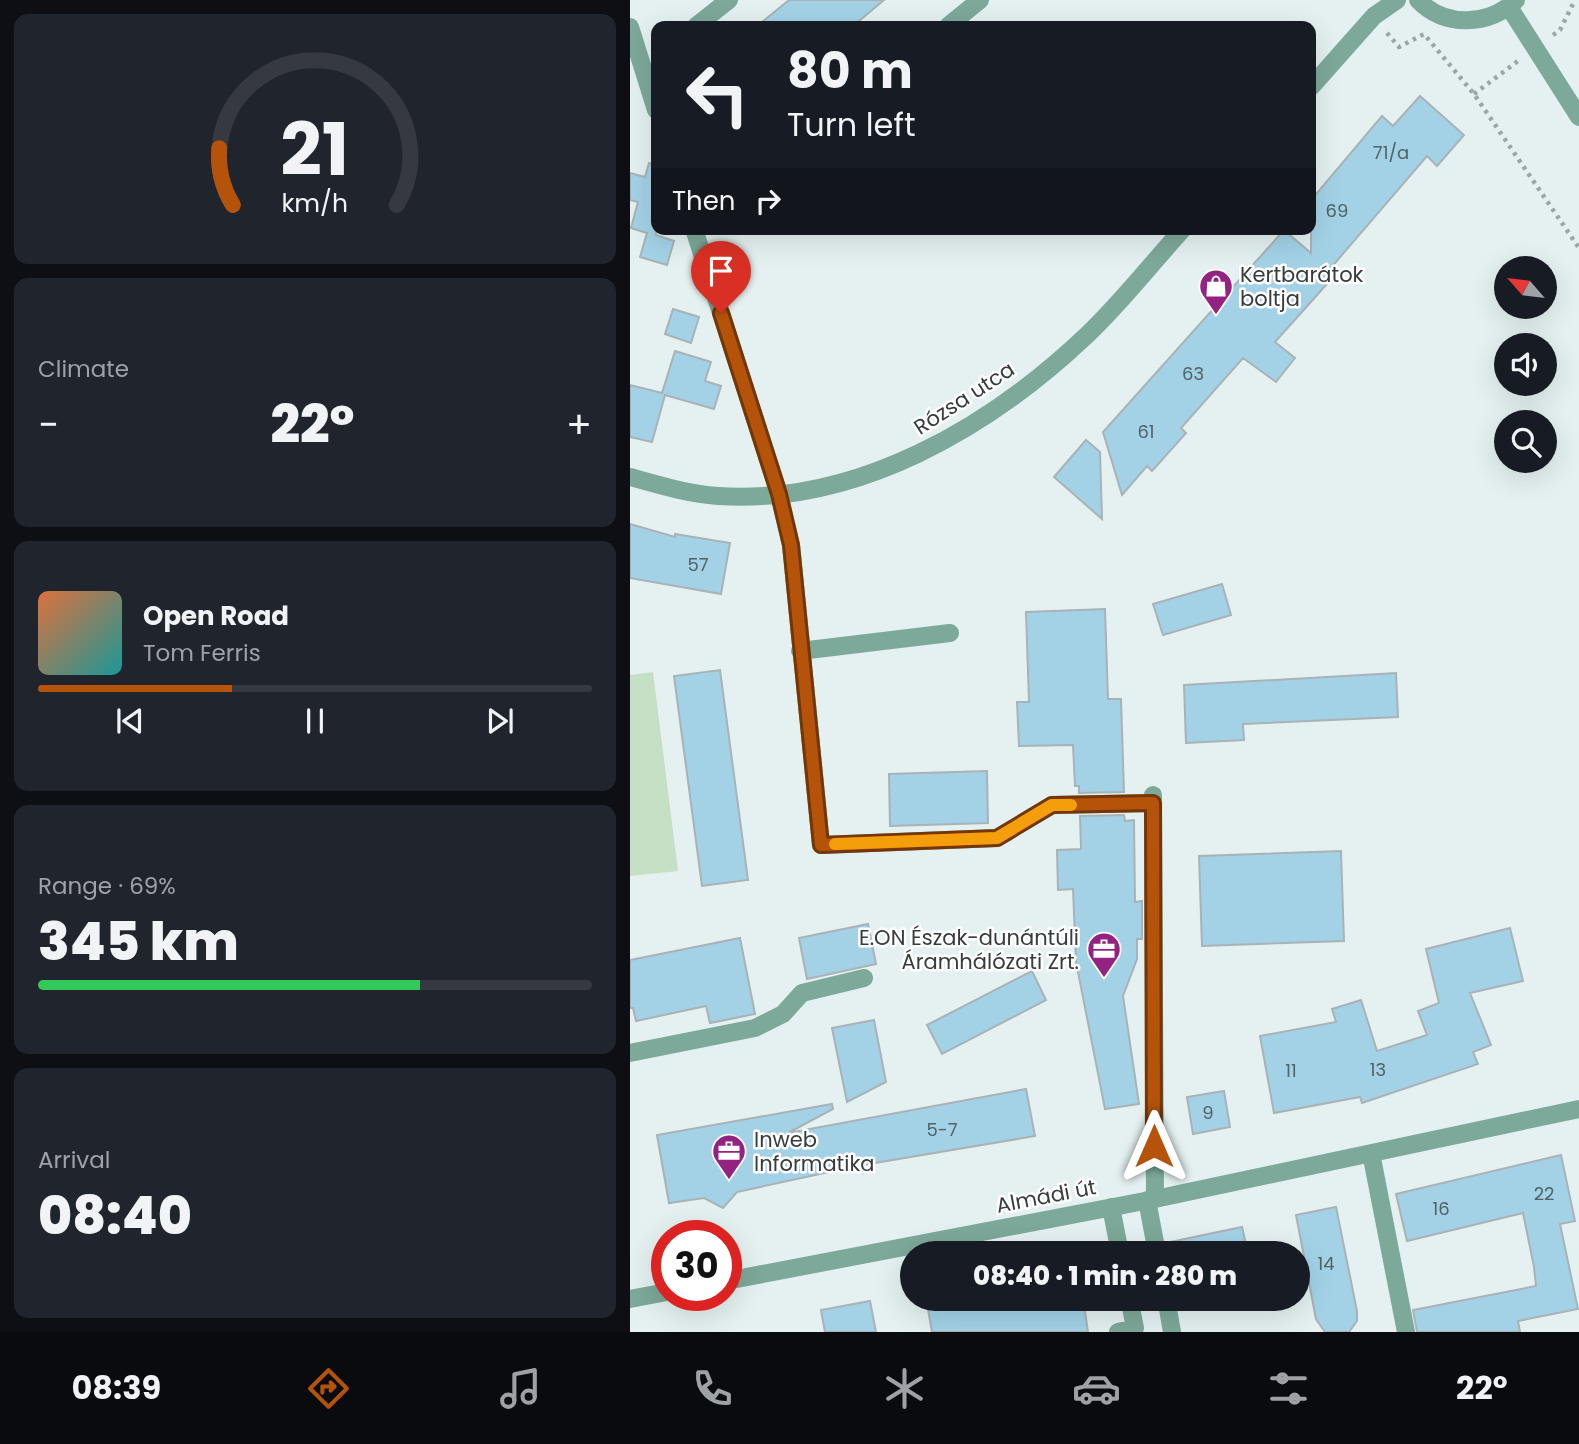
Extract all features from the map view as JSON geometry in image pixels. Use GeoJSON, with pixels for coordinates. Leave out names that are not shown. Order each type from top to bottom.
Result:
{"type":"FeatureCollection","features":[{"type":"Feature","properties":{"kind":"street"},"geometry":{"type":"LineString","coordinates":[[703,21],[730,0]]}},
{"type":"Feature","properties":{"kind":"street"},"geometry":{"type":"LineString","coordinates":[[954,21],[980,0]]}},
{"type":"Feature","properties":{"kind":"street"},"geometry":{"type":"LineString","coordinates":[[1316,81],[1374,16],[1397,0]]}},
{"type":"Feature","properties":{"kind":"street"},"geometry":{"type":"LineString","coordinates":[[1418,0],[1445,18],[1466,21],[1489,18],[1513,4],[1579,117]]}},
{"type":"Feature","properties":{"kind":"street"},"geometry":{"type":"LineString","coordinates":[[631,33],[650,63]]}},
{"type":"Feature","properties":{"kind":"street"},"geometry":{"type":"LineString","coordinates":[[699,235],[779,494],[791,545],[821,845],[997,838],[1052,805],[1153,799],[1151,1199],[1156,1241]]}},
{"type":"Feature","properties":{"kind":"street","name":"Rózsa utca"},"geometry":{"type":"LineString","coordinates":[[630,477],[718,496],[779,494],[824,487],[933,449],[1036,379],[1087,335],[1178,235]]}},
{"type":"Feature","properties":{"kind":"street"},"geometry":{"type":"LineString","coordinates":[[800,650],[950,633]]}},
{"type":"Feature","properties":{"kind":"street"},"geometry":{"type":"LineString","coordinates":[[630,1053],[755,1028],[783,1014],[802,993],[864,978]]}},
{"type":"Feature","properties":{"kind":"street","name":"Almádi út"},"geometry":{"type":"LineString","coordinates":[[742,1277],[1151,1199],[1579,1109]]}},
{"type":"Feature","properties":{"kind":"street"},"geometry":{"type":"LineString","coordinates":[[1371,1153],[1406,1332]]}},
{"type":"Feature","properties":{"kind":"street"},"geometry":{"type":"LineString","coordinates":[[1111,1207],[1118,1241]]}},
{"type":"Feature","properties":{"kind":"street"},"geometry":{"type":"LineString","coordinates":[[630,1299],[651,1295]]}},
{"type":"Feature","properties":{"kind":"street"},"geometry":{"type":"LineString","coordinates":[[1118,1332],[1135,1328],[1132,1311]]}},
{"type":"Feature","properties":{"kind":"street"},"geometry":{"type":"LineString","coordinates":[[1168,1311],[1172,1332]]}},
{"type":"Feature","properties":{"kind":"path"},"geometry":{"type":"LineString","coordinates":[[1374,16],[1399,47],[1423,34],[1474,94],[1579,248]]}},
{"type":"Feature","properties":{"kind":"green space"},"geometry":{"type":"Polygon","coordinates":[[[653,672],[678,871],[630,876],[630,675],[653,672]]]}},
{"type":"Feature","properties":{"kind":"building"},"geometry":{"type":"Polygon","coordinates":[[[789,0],[884,0],[859,21],[763,21],[789,0]]]}},
{"type":"Feature","properties":{"kind":"building"},"geometry":{"type":"Polygon","coordinates":[[[1420,96],[1464,135],[1437,166],[1427,156],[1329,270],[1335,275],[1275,342],[1295,358],[1276,382],[1243,358],[1181,428],[1186,433],[1152,471],[1147,466],[1122,495],[1103,432],[1280,235],[1290,235],[1311,253],[1311,235],[1316,235],[1316,194],[1382,116],[1393,126],[1420,96]]]}},
{"type":"Feature","properties":{"kind":"building"},"geometry":{"type":"Polygon","coordinates":[[[651,163],[651,235],[674,241],[667,265],[640,257],[647,233],[631,228],[638,202],[630,200],[630,173],[645,177],[651,163]]]}},
{"type":"Feature","properties":{"kind":"building"},"geometry":{"type":"Polygon","coordinates":[[[673,309],[699,317],[691,343],[665,334],[673,309]]]}},
{"type":"Feature","properties":{"kind":"building"},"geometry":{"type":"Polygon","coordinates":[[[675,351],[711,362],[705,381],[721,386],[714,409],[665,395],[652,442],[630,437],[630,385],[662,393],[675,351]]]}},
{"type":"Feature","properties":{"kind":"building"},"geometry":{"type":"Polygon","coordinates":[[[1086,440],[1100,452],[1102,519],[1054,477],[1086,440]]]}},
{"type":"Feature","properties":{"kind":"building"},"geometry":{"type":"Polygon","coordinates":[[[630,524],[675,537],[675,534],[730,543],[721,594],[630,578],[630,524]]]}},
{"type":"Feature","properties":{"kind":"building"},"geometry":{"type":"Polygon","coordinates":[[[1222,584],[1231,615],[1163,635],[1153,604],[1222,584]]]}},
{"type":"Feature","properties":{"kind":"building"},"geometry":{"type":"Polygon","coordinates":[[[1105,609],[1108,699],[1121,699],[1124,792],[1079,793],[1079,786],[1075,786],[1073,745],[1019,746],[1017,702],[1029,702],[1026,612],[1105,609]]]}},
{"type":"Feature","properties":{"kind":"building"},"geometry":{"type":"Polygon","coordinates":[[[720,670],[748,880],[702,886],[674,676],[720,670]]]}},
{"type":"Feature","properties":{"kind":"building"},"geometry":{"type":"Polygon","coordinates":[[[1396,673],[1398,717],[1243,724],[1244,740],[1186,743],[1184,685],[1396,673]]]}},
{"type":"Feature","properties":{"kind":"building"},"geometry":{"type":"Polygon","coordinates":[[[987,771],[988,823],[890,826],[889,774],[987,771]]]}},
{"type":"Feature","properties":{"kind":"building","name":"E.ON Észak-dunántúli Áramhálózati Zrt."},"geometry":{"type":"Polygon","coordinates":[[[1124,815],[1125,821],[1134,820],[1135,902],[1142,901],[1142,939],[1137,939],[1137,959],[1123,996],[1139,1104],[1105,1109],[1076,962],[1073,889],[1058,890],[1057,850],[1081,849],[1080,816],[1124,815]]]}},
{"type":"Feature","properties":{"kind":"building"},"geometry":{"type":"Polygon","coordinates":[[[1341,851],[1344,941],[1202,946],[1199,856],[1341,851]]]}},
{"type":"Feature","properties":{"kind":"building"},"geometry":{"type":"Polygon","coordinates":[[[868,924],[876,964],[807,979],[799,938],[868,924]]]}},
{"type":"Feature","properties":{"kind":"building"},"geometry":{"type":"Polygon","coordinates":[[[1510,928],[1523,981],[1470,993],[1491,1045],[1473,1052],[1478,1064],[1362,1103],[1360,1097],[1274,1113],[1260,1036],[1336,1022],[1332,1009],[1361,1000],[1377,1051],[1427,1035],[1418,1011],[1439,1003],[1426,949],[1510,928]]]}},
{"type":"Feature","properties":{"kind":"building"},"geometry":{"type":"Polygon","coordinates":[[[740,938],[755,1014],[710,1023],[706,1006],[636,1021],[633,1008],[630,1008],[630,960],[740,938]]]}},
{"type":"Feature","properties":{"kind":"building"},"geometry":{"type":"Polygon","coordinates":[[[1032,971],[1046,1000],[942,1054],[927,1025],[1032,971]]]}},
{"type":"Feature","properties":{"kind":"building"},"geometry":{"type":"Polygon","coordinates":[[[874,1020],[886,1082],[847,1102],[832,1028],[874,1020]]]}},
{"type":"Feature","properties":{"kind":"building"},"geometry":{"type":"Polygon","coordinates":[[[1026,1089],[1035,1136],[857,1166],[737,1192],[723,1208],[704,1198],[669,1203],[657,1135],[832,1104],[833,1109],[788,1133],[1026,1089]]]}},
{"type":"Feature","properties":{"kind":"building"},"geometry":{"type":"Polygon","coordinates":[[[1224,1091],[1230,1127],[1193,1134],[1187,1097],[1224,1091]]]}},
{"type":"Feature","properties":{"kind":"building"},"geometry":{"type":"Polygon","coordinates":[[[1561,1155],[1575,1221],[1560,1224],[1578,1309],[1518,1321],[1520,1332],[1417,1332],[1413,1310],[1536,1286],[1534,1267],[1523,1213],[1407,1241],[1396,1194],[1561,1155]]]}},
{"type":"Feature","properties":{"kind":"building"},"geometry":{"type":"Polygon","coordinates":[[[1336,1207],[1357,1311],[1357,1321],[1349,1332],[1325,1332],[1316,1319],[1310,1288],[1310,1241],[1301,1241],[1296,1215],[1336,1207]]]}},
{"type":"Feature","properties":{"kind":"building"},"geometry":{"type":"Polygon","coordinates":[[[1242,1227],[1245,1241],[1175,1241],[1242,1227]]]}},
{"type":"Feature","properties":{"kind":"building"},"geometry":{"type":"Polygon","coordinates":[[[870,1301],[876,1332],[825,1332],[821,1310],[870,1301]]]}},
{"type":"Feature","properties":{"kind":"building"},"geometry":{"type":"Polygon","coordinates":[[[928,1311],[1085,1311],[1088,1332],[932,1332],[928,1311]]]}},
{"type":"Feature","properties":{"kind":"slow traffic"},"geometry":{"type":"LineString","coordinates":[[835,844],[997,838],[1052,805],[1071,805]]}},
{"type":"Feature","properties":{"kind":"place","name":"Kertbarátok boltja"},"geometry":{"type":"Point","coordinates":[1216,316]}},
{"type":"Feature","properties":{"kind":"place","name":"E.ON Észak-dunántúli Áramhálózati Zrt."},"geometry":{"type":"Point","coordinates":[1104,979]}},
{"type":"Feature","properties":{"kind":"place","name":"Inweb Informatika"},"geometry":{"type":"Point","coordinates":[729,1181]}},
{"type":"Feature","properties":{"kind":"route"},"geometry":{"type":"LineString","coordinates":[[721,313],[779,494],[791,545],[821,845],[997,838],[1052,805],[1153,803],[1154,1146]]}}]}
